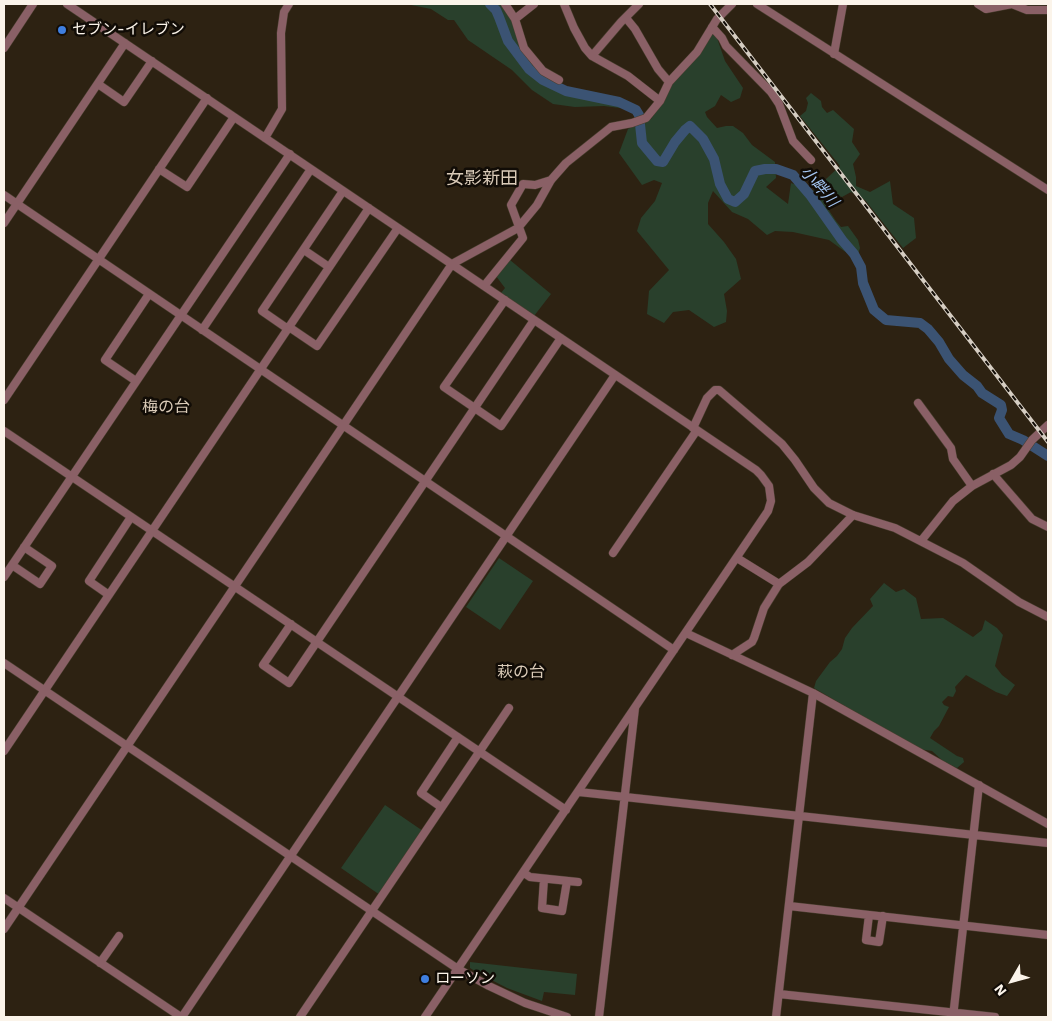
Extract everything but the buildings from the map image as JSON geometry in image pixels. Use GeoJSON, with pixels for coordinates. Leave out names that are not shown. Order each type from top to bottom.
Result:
{"type":"FeatureCollection","features":[{"type":"Feature","properties":{"kind":"street"},"geometry":{"type":"LineString","coordinates":[[4,48],[33,4]]}},
{"type":"Feature","properties":{"kind":"street"},"geometry":{"type":"LineString","coordinates":[[68,4],[756,470],[769,486],[771,501],[768,511],[425,1017]]}},
{"type":"Feature","properties":{"kind":"street"},"geometry":{"type":"LineString","coordinates":[[265,138],[282,109],[281,33],[284,12],[288,4]]}},
{"type":"Feature","properties":{"kind":"street"},"geometry":{"type":"LineString","coordinates":[[505,4],[515,19],[524,48],[543,71],[559,80]]}},
{"type":"Feature","properties":{"kind":"street"},"geometry":{"type":"LineString","coordinates":[[515,19],[534,4]]}},
{"type":"Feature","properties":{"kind":"street"},"geometry":{"type":"LineString","coordinates":[[564,4],[574,28],[585,48],[592,56],[628,76],[660,101]]}},
{"type":"Feature","properties":{"kind":"street"},"geometry":{"type":"LineString","coordinates":[[592,56],[639,4]]}},
{"type":"Feature","properties":{"kind":"street"},"geometry":{"type":"LineString","coordinates":[[4,929],[452,264],[518,228],[537,205],[551,180],[566,164],[611,127],[642,120],[660,101],[669,82],[697,52],[712,28],[732,4]]}},
{"type":"Feature","properties":{"kind":"street"},"geometry":{"type":"LineString","coordinates":[[757,4],[1048,190]]}},
{"type":"Feature","properties":{"kind":"street"},"geometry":{"type":"LineString","coordinates":[[834,54],[843,4]]}},
{"type":"Feature","properties":{"kind":"street"},"geometry":{"type":"LineString","coordinates":[[978,4],[986,9],[1012,4],[1027,10],[1048,10]]}},
{"type":"Feature","properties":{"kind":"street"},"geometry":{"type":"LineString","coordinates":[[626,18],[669,82]]}},
{"type":"Feature","properties":{"kind":"street"},"geometry":{"type":"LineString","coordinates":[[712,28],[722,38],[726,46],[771,92],[779,104],[793,141],[811,160]]}},
{"type":"Feature","properties":{"kind":"street"},"geometry":{"type":"LineString","coordinates":[[4,223],[126,43]]}},
{"type":"Feature","properties":{"kind":"street"},"geometry":{"type":"LineString","coordinates":[[98,84],[124,102],[152,61]]}},
{"type":"Feature","properties":{"kind":"street"},"geometry":{"type":"LineString","coordinates":[[4,400],[207,98]]}},
{"type":"Feature","properties":{"kind":"street"},"geometry":{"type":"LineString","coordinates":[[159,169],[187,187],[234,117]]}},
{"type":"Feature","properties":{"kind":"street"},"geometry":{"type":"LineString","coordinates":[[4,577],[290,154]]}},
{"type":"Feature","properties":{"kind":"street"},"geometry":{"type":"LineString","coordinates":[[202,330],[311,169]]}},
{"type":"Feature","properties":{"kind":"street"},"geometry":{"type":"LineString","coordinates":[[484,286],[523,238],[511,205],[523,184],[536,185],[551,180]]}},
{"type":"Feature","properties":{"kind":"street"},"geometry":{"type":"LineString","coordinates":[[343,190],[262,311],[317,346],[398,228]]}},
{"type":"Feature","properties":{"kind":"street"},"geometry":{"type":"LineString","coordinates":[[4,196],[674,650]]}},
{"type":"Feature","properties":{"kind":"street"},"geometry":{"type":"LineString","coordinates":[[4,752],[369,208]]}},
{"type":"Feature","properties":{"kind":"street"},"geometry":{"type":"LineString","coordinates":[[304,250],[329,267]]}},
{"type":"Feature","properties":{"kind":"street"},"geometry":{"type":"LineString","coordinates":[[136,381],[105,360],[148,294]]}},
{"type":"Feature","properties":{"kind":"street"},"geometry":{"type":"LineString","coordinates":[[505,300],[444,388],[501,426],[561,338]]}},
{"type":"Feature","properties":{"kind":"street"},"geometry":{"type":"LineString","coordinates":[[291,624],[262,665],[289,683],[534,320]]}},
{"type":"Feature","properties":{"kind":"street"},"geometry":{"type":"LineString","coordinates":[[4,898],[182,1017],[615,375]]}},
{"type":"Feature","properties":{"kind":"street"},"geometry":{"type":"LineString","coordinates":[[613,553],[695,429],[704,402],[715,390],[722,392],[782,444],[822,498],[839,510],[895,528],[921,541],[963,563],[1019,602],[1048,617]]}},
{"type":"Feature","properties":{"kind":"street"},"geometry":{"type":"LineString","coordinates":[[918,403],[950,448],[953,459],[972,486]]}},
{"type":"Feature","properties":{"kind":"street"},"geometry":{"type":"LineString","coordinates":[[921,541],[953,501],[972,486],[1011,465],[1048,425]]}},
{"type":"Feature","properties":{"kind":"street"},"geometry":{"type":"LineString","coordinates":[[4,431],[566,810]]}},
{"type":"Feature","properties":{"kind":"street"},"geometry":{"type":"LineString","coordinates":[[993,474],[1032,519],[1048,527]]}},
{"type":"Feature","properties":{"kind":"street"},"geometry":{"type":"LineString","coordinates":[[732,655],[752,642],[764,608],[779,584],[808,562],[852,515]]}},
{"type":"Feature","properties":{"kind":"street"},"geometry":{"type":"LineString","coordinates":[[109,595],[88,582],[131,517]]}},
{"type":"Feature","properties":{"kind":"street"},"geometry":{"type":"LineString","coordinates":[[12,564],[40,584],[52,566],[24,547]]}},
{"type":"Feature","properties":{"kind":"street"},"geometry":{"type":"LineString","coordinates":[[737,558],[779,584]]}},
{"type":"Feature","properties":{"kind":"street"},"geometry":{"type":"LineString","coordinates":[[686,632],[813,693],[1048,824]]}},
{"type":"Feature","properties":{"kind":"street"},"geometry":{"type":"LineString","coordinates":[[4,664],[458,969],[525,1003],[568,1017]]}},
{"type":"Feature","properties":{"kind":"street"},"geometry":{"type":"LineString","coordinates":[[776,1017],[813,693]]}},
{"type":"Feature","properties":{"kind":"street"},"geometry":{"type":"LineString","coordinates":[[600,1017],[635,706]]}},
{"type":"Feature","properties":{"kind":"street"},"geometry":{"type":"LineString","coordinates":[[300,1017],[509,708]]}},
{"type":"Feature","properties":{"kind":"street"},"geometry":{"type":"LineString","coordinates":[[441,808],[421,793],[458,737]]}},
{"type":"Feature","properties":{"kind":"street"},"geometry":{"type":"LineString","coordinates":[[953,1015],[978,785]]}},
{"type":"Feature","properties":{"kind":"street"},"geometry":{"type":"LineString","coordinates":[[579,792],[1048,843]]}},
{"type":"Feature","properties":{"kind":"street"},"geometry":{"type":"LineString","coordinates":[[524,873],[530,878],[578,882]]}},
{"type":"Feature","properties":{"kind":"street"},"geometry":{"type":"LineString","coordinates":[[544,879],[542,908],[562,911],[567,881]]}},
{"type":"Feature","properties":{"kind":"street"},"geometry":{"type":"LineString","coordinates":[[789,906],[1048,935]]}},
{"type":"Feature","properties":{"kind":"street"},"geometry":{"type":"LineString","coordinates":[[869,914],[866,940],[872,941],[879,942],[883,916]]}},
{"type":"Feature","properties":{"kind":"street"},"geometry":{"type":"LineString","coordinates":[[100,963],[119,936]]}},
{"type":"Feature","properties":{"kind":"street"},"geometry":{"type":"LineString","coordinates":[[779,994],[953,1015],[995,1017]]}},
{"type":"Feature","properties":{"kind":"green space"},"geometry":{"type":"Polygon","coordinates":[[[406,4],[504,4],[533,64],[542,75],[586,97],[610,102],[628,109],[604,106],[575,107],[553,104],[532,90],[512,70],[468,40],[454,20],[448,20],[431,9],[406,4]]]}},
{"type":"Feature","properties":{"kind":"green space"},"geometry":{"type":"Polygon","coordinates":[[[713,32],[725,61],[743,88],[740,98],[731,102],[721,95],[715,106],[705,112],[717,128],[733,126],[743,133],[752,145],[775,162],[776,178],[766,187],[788,204],[791,183],[813,191],[840,166],[800,116],[806,111],[808,103],[806,98],[811,93],[821,101],[822,107],[827,113],[833,110],[854,129],[852,142],[860,154],[853,164],[856,186],[870,192],[890,181],[893,204],[914,218],[916,238],[903,248],[865,200],[851,192],[842,197],[835,194],[827,196],[826,206],[836,221],[841,227],[848,226],[858,240],[860,248],[858,254],[851,256],[829,240],[793,232],[775,231],[767,235],[748,219],[732,212],[713,191],[708,203],[708,224],[736,259],[741,279],[724,294],[727,311],[726,322],[714,327],[689,310],[673,312],[664,323],[647,314],[649,291],[669,270],[637,231],[641,218],[655,201],[662,183],[654,180],[642,185],[619,153],[628,129],[651,119],[663,102],[671,82],[713,32]]]}},
{"type":"Feature","properties":{"kind":"green space"},"geometry":{"type":"Polygon","coordinates":[[[510,260],[551,294],[534,316],[501,293],[505,288],[496,276],[510,260]]]}},
{"type":"Feature","properties":{"kind":"green space"},"geometry":{"type":"Polygon","coordinates":[[[499,558],[533,581],[500,630],[466,607],[499,558]]]}},
{"type":"Feature","properties":{"kind":"green space"},"geometry":{"type":"Polygon","coordinates":[[[884,583],[896,592],[904,589],[916,598],[921,619],[943,618],[973,637],[982,630],[985,620],[997,628],[1003,635],[995,666],[1002,675],[1015,685],[1007,696],[966,675],[955,687],[956,691],[953,697],[948,696],[942,702],[949,707],[930,738],[963,758],[964,762],[957,768],[943,761],[932,751],[919,749],[814,688],[816,681],[842,649],[845,638],[852,628],[873,606],[870,599],[884,583]]]}},
{"type":"Feature","properties":{"kind":"green space"},"geometry":{"type":"Polygon","coordinates":[[[385,805],[423,831],[380,895],[341,868],[385,805]]]}},
{"type":"Feature","properties":{"kind":"green space"},"geometry":{"type":"Polygon","coordinates":[[[470,962],[577,974],[575,995],[544,992],[542,1001],[507,988],[478,973],[470,968],[470,962]]]}},
{"type":"Feature","properties":{"kind":"waterway","name":"小畔川"},"geometry":{"type":"LineString","coordinates":[[490,4],[496,10],[508,41],[529,69],[543,80],[566,91],[619,102],[636,110],[639,115],[642,143],[657,161],[663,162],[675,142],[690,126],[703,139],[714,159],[720,184],[728,199],[735,202],[744,194],[755,171],[776,169],[793,175],[854,254],[861,267],[863,283],[874,310],[886,320],[920,323],[928,329],[963,375],[977,386],[982,393],[1001,405],[1002,410],[999,418],[1009,434],[1023,440],[1048,456]]}},
{"type":"Feature","properties":{"kind":"railway"},"geometry":{"type":"LineString","coordinates":[[710,4],[1048,442]]}},
{"type":"Feature","properties":{"kind":"place","name":"セブン-イレブン"},"geometry":{"type":"Point","coordinates":[62,30]}},
{"type":"Feature","properties":{"kind":"place","name":"ローソン"},"geometry":{"type":"Point","coordinates":[425,979]}},
{"type":"Feature","properties":{"kind":"district","name":"女影新田"},"geometry":{"type":"Point","coordinates":[482,179]}},
{"type":"Feature","properties":{"kind":"district","name":"梅の台"},"geometry":{"type":"Point","coordinates":[166,407]}},
{"type":"Feature","properties":{"kind":"district","name":"萩の台"},"geometry":{"type":"Point","coordinates":[521,672]}}]}
